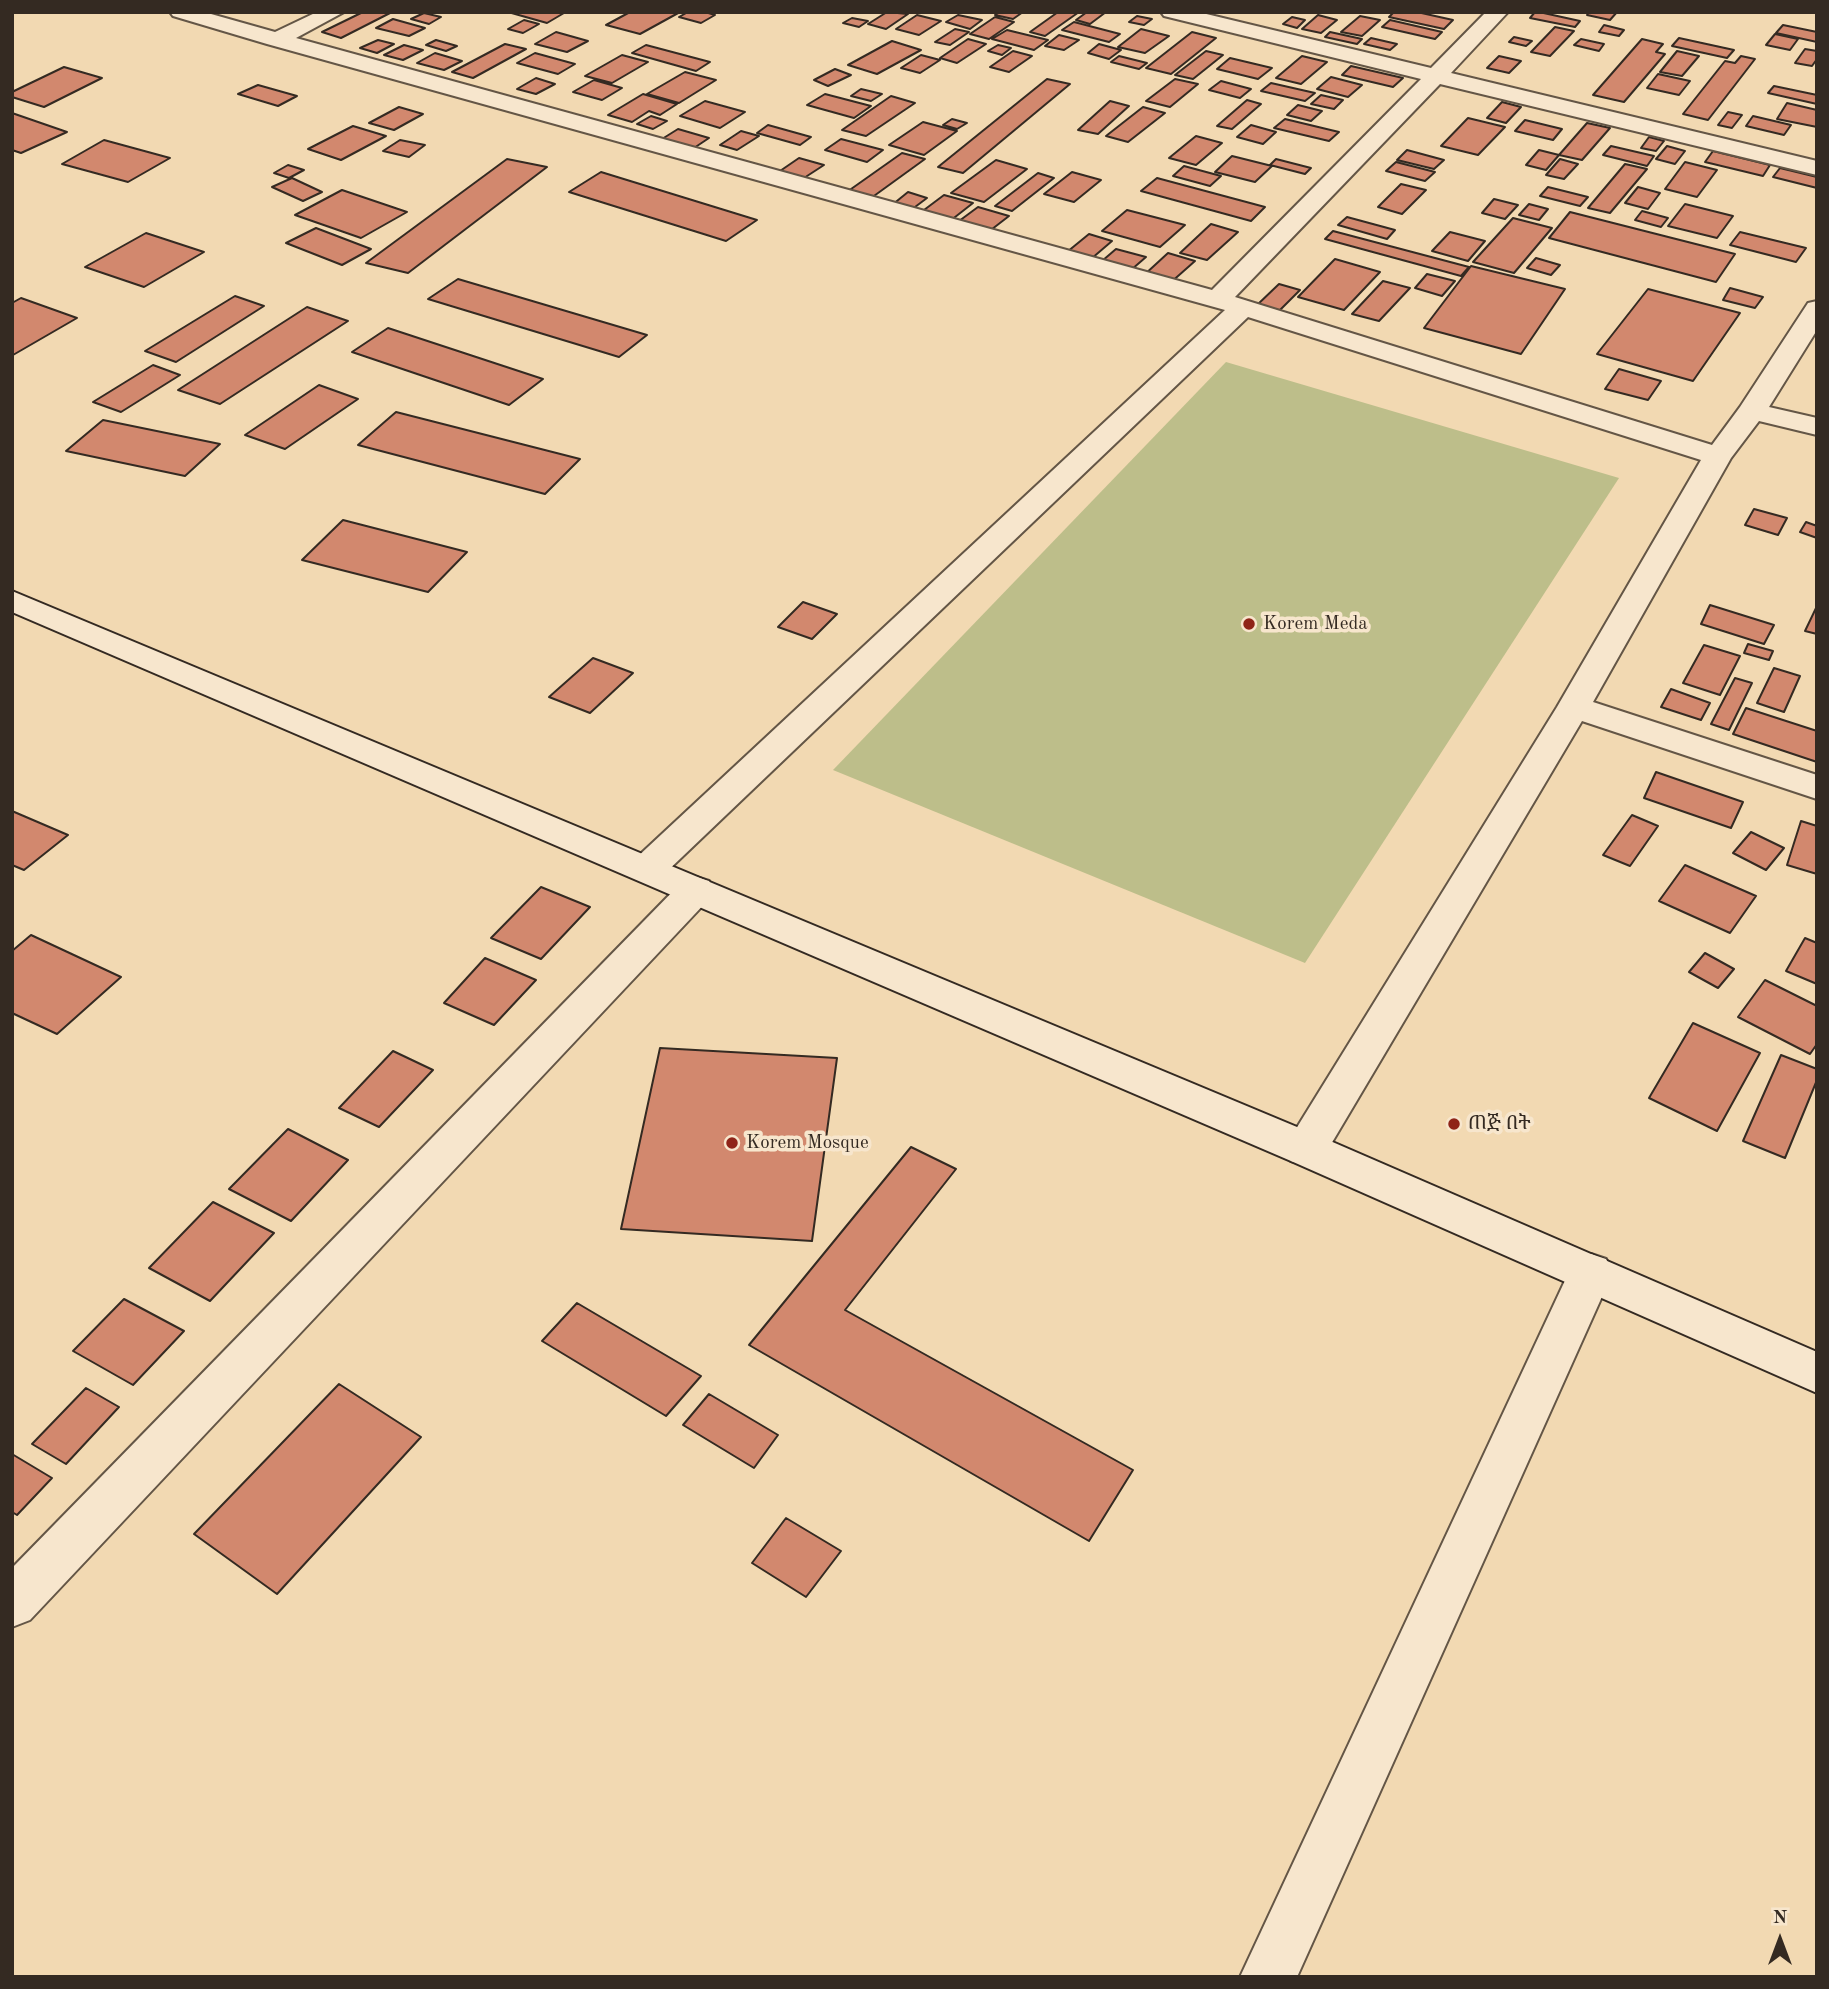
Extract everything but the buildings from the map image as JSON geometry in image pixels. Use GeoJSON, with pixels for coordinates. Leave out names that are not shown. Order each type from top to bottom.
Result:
{"type":"FeatureCollection","features":[{"type":"Feature","properties":{"kind":"street"},"geometry":{"type":"LineString","coordinates":[[180,12],[1230,303],[1718,456]]}},
{"type":"Feature","properties":{"kind":"street"},"geometry":{"type":"LineString","coordinates":[[274,40],[334,12]]}},
{"type":"Feature","properties":{"kind":"street"},"geometry":{"type":"LineString","coordinates":[[1171,12],[1817,168]]}},
{"type":"Feature","properties":{"kind":"street"},"geometry":{"type":"LineString","coordinates":[[647,869],[1230,303],[1436,76],[1498,12]]}},
{"type":"Feature","properties":{"kind":"street"},"geometry":{"type":"LineString","coordinates":[[1306,1149],[1574,707],[1718,456],[1752,411],[1817,309]]}},
{"type":"Feature","properties":{"kind":"street"},"geometry":{"type":"LineString","coordinates":[[1752,411],[1817,427]]}},
{"type":"Feature","properties":{"kind":"street"},"geometry":{"type":"LineString","coordinates":[[12,600],[1306,1149],[1817,1373]]}},
{"type":"Feature","properties":{"kind":"street"},"geometry":{"type":"LineString","coordinates":[[1574,707],[1817,787]]}},
{"type":"Feature","properties":{"kind":"street"},"geometry":{"type":"LineString","coordinates":[[12,1604],[696,890]]}},
{"type":"Feature","properties":{"kind":"street"},"geometry":{"type":"LineString","coordinates":[[1268,1977],[1591,1272]]}},
{"type":"Feature","properties":{"kind":"green space","name":"Korem Meda"},"geometry":{"type":"Polygon","coordinates":[[[1226,362],[1619,478],[1305,963],[833,770],[1226,362]]]}},
{"type":"Feature","properties":{"kind":"place","name":"Korem Meda"},"geometry":{"type":"Point","coordinates":[1249,624]}},
{"type":"Feature","properties":{"kind":"place","name":"ጠጅ በት"},"geometry":{"type":"Point","coordinates":[1454,1124]}},
{"type":"Feature","properties":{"kind":"place","name":"Korem Mosque"},"geometry":{"type":"Point","coordinates":[732,1143]}}]}
